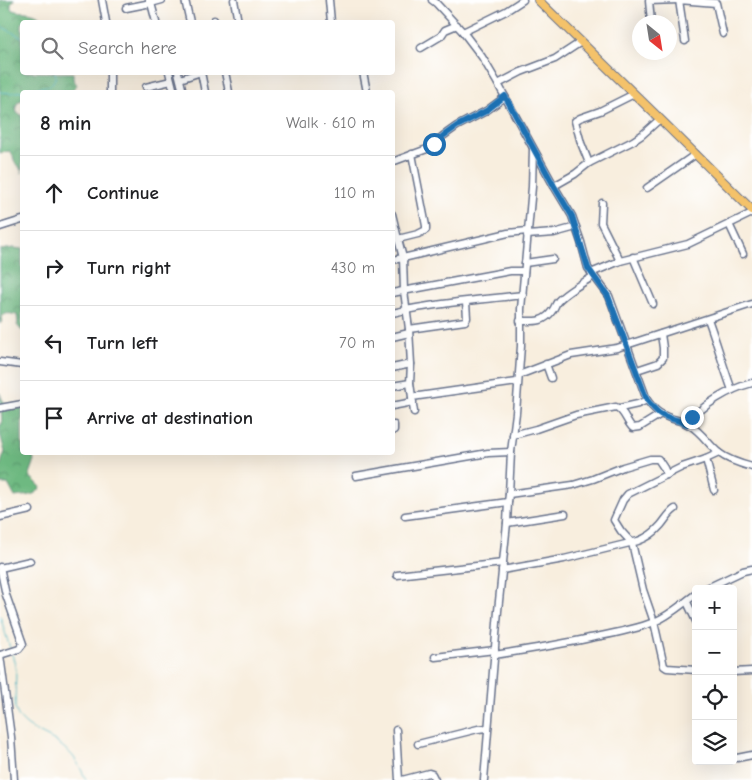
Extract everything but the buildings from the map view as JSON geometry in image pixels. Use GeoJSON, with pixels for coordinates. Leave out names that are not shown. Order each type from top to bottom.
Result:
{"type":"FeatureCollection","features":[{"type":"Feature","properties":{"kind":"main road"},"geometry":{"type":"LineString","coordinates":[[538,0],[752,210]]}},
{"type":"Feature","properties":{"kind":"street"},"geometry":{"type":"LineString","coordinates":[[102,0],[106,20]]}},
{"type":"Feature","properties":{"kind":"street"},"geometry":{"type":"LineString","coordinates":[[126,8],[150,1],[162,0]]}},
{"type":"Feature","properties":{"kind":"street"},"geometry":{"type":"LineString","coordinates":[[185,0],[190,20]]}},
{"type":"Feature","properties":{"kind":"street"},"geometry":{"type":"LineString","coordinates":[[234,0],[238,20]]}},
{"type":"Feature","properties":{"kind":"street"},"geometry":{"type":"LineString","coordinates":[[329,0],[331,20]]}},
{"type":"Feature","properties":{"kind":"street"},"geometry":{"type":"LineString","coordinates":[[432,0],[463,32],[482,56],[572,216],[586,260],[608,296],[647,400],[655,410],[664,416],[691,426],[719,453],[752,468]]}},
{"type":"Feature","properties":{"kind":"street"},"geometry":{"type":"LineString","coordinates":[[463,32],[506,11],[523,0]]}},
{"type":"Feature","properties":{"kind":"street"},"geometry":{"type":"LineString","coordinates":[[679,0],[685,41]]}},
{"type":"Feature","properties":{"kind":"street"},"geometry":{"type":"LineString","coordinates":[[150,1],[155,20]]}},
{"type":"Feature","properties":{"kind":"street"},"geometry":{"type":"LineString","coordinates":[[650,15],[648,1],[716,2],[723,34]]}},
{"type":"Feature","properties":{"kind":"street"},"geometry":{"type":"LineString","coordinates":[[421,48],[440,36],[445,30],[457,26]]}},
{"type":"Feature","properties":{"kind":"street"},"geometry":{"type":"LineString","coordinates":[[498,84],[521,72],[555,59],[582,42]]}},
{"type":"Feature","properties":{"kind":"street"},"geometry":{"type":"LineString","coordinates":[[110,75],[110,90]]}},
{"type":"Feature","properties":{"kind":"street"},"geometry":{"type":"LineString","coordinates":[[170,75],[173,90]]}},
{"type":"Feature","properties":{"kind":"street"},"geometry":{"type":"LineString","coordinates":[[202,75],[205,90]]}},
{"type":"Feature","properties":{"kind":"street"},"geometry":{"type":"LineString","coordinates":[[226,75],[229,90]]}},
{"type":"Feature","properties":{"kind":"street"},"geometry":{"type":"LineString","coordinates":[[364,75],[367,90]]}},
{"type":"Feature","properties":{"kind":"street"},"geometry":{"type":"LineString","coordinates":[[179,76],[182,90]]}},
{"type":"Feature","properties":{"kind":"street"},"geometry":{"type":"LineString","coordinates":[[146,87],[171,81]]}},
{"type":"Feature","properties":{"kind":"street"},"geometry":{"type":"LineString","coordinates":[[589,163],[575,121],[634,94]]}},
{"type":"Feature","properties":{"kind":"street"},"geometry":{"type":"LineString","coordinates":[[395,161],[427,149],[457,126],[486,111],[505,96]]}},
{"type":"Feature","properties":{"kind":"street"},"geometry":{"type":"LineString","coordinates":[[554,186],[575,174],[589,163],[633,141],[660,118]]}},
{"type":"Feature","properties":{"kind":"street"},"geometry":{"type":"LineString","coordinates":[[484,780],[507,523],[511,452],[516,413],[521,346],[520,321],[532,187],[533,147]]}},
{"type":"Feature","properties":{"kind":"street"},"geometry":{"type":"LineString","coordinates":[[412,154],[426,230],[418,234],[395,239],[403,258],[411,364],[410,383],[414,412]]}},
{"type":"Feature","properties":{"kind":"street"},"geometry":{"type":"LineString","coordinates":[[647,188],[696,154]]}},
{"type":"Feature","properties":{"kind":"street"},"geometry":{"type":"LineString","coordinates":[[602,203],[601,223],[620,261]]}},
{"type":"Feature","properties":{"kind":"street"},"geometry":{"type":"LineString","coordinates":[[520,321],[541,321],[546,319],[558,301],[593,274],[620,261],[688,244],[729,224],[752,210]]}},
{"type":"Feature","properties":{"kind":"street"},"geometry":{"type":"LineString","coordinates":[[0,227],[20,221]]}},
{"type":"Feature","properties":{"kind":"street"},"geometry":{"type":"LineString","coordinates":[[729,224],[743,254]]}},
{"type":"Feature","properties":{"kind":"street"},"geometry":{"type":"LineString","coordinates":[[395,259],[508,233],[554,233],[576,227]]}},
{"type":"Feature","properties":{"kind":"street"},"geometry":{"type":"LineString","coordinates":[[633,257],[653,304]]}},
{"type":"Feature","properties":{"kind":"street"},"geometry":{"type":"LineString","coordinates":[[525,263],[553,259]]}},
{"type":"Feature","properties":{"kind":"street"},"geometry":{"type":"LineString","coordinates":[[395,292],[510,271],[524,271]]}},
{"type":"Feature","properties":{"kind":"street"},"geometry":{"type":"LineString","coordinates":[[395,313],[452,302],[523,295]]}},
{"type":"Feature","properties":{"kind":"street"},"geometry":{"type":"LineString","coordinates":[[395,335],[465,321],[467,318],[466,302]]}},
{"type":"Feature","properties":{"kind":"street"},"geometry":{"type":"LineString","coordinates":[[395,405],[412,399],[518,379],[546,364],[571,355],[617,348],[752,304]]}},
{"type":"Feature","properties":{"kind":"street"},"geometry":{"type":"LineString","coordinates":[[708,319],[732,390]]}},
{"type":"Feature","properties":{"kind":"street"},"geometry":{"type":"LineString","coordinates":[[637,370],[658,363],[663,358],[661,334]]}},
{"type":"Feature","properties":{"kind":"street"},"geometry":{"type":"LineString","coordinates":[[0,362],[20,365]]}},
{"type":"Feature","properties":{"kind":"street"},"geometry":{"type":"LineString","coordinates":[[395,367],[411,364]]}},
{"type":"Feature","properties":{"kind":"street"},"geometry":{"type":"LineString","coordinates":[[546,364],[551,378]]}},
{"type":"Feature","properties":{"kind":"street"},"geometry":{"type":"LineString","coordinates":[[395,386],[410,383]]}},
{"type":"Feature","properties":{"kind":"street"},"geometry":{"type":"LineString","coordinates":[[687,424],[704,407],[732,390],[752,383]]}},
{"type":"Feature","properties":{"kind":"street"},"geometry":{"type":"LineString","coordinates":[[513,435],[576,415],[616,407],[620,408],[647,400]]}},
{"type":"Feature","properties":{"kind":"street"},"geometry":{"type":"LineString","coordinates":[[0,408],[20,404]]}},
{"type":"Feature","properties":{"kind":"street"},"geometry":{"type":"LineString","coordinates":[[620,408],[633,428],[640,427],[661,414]]}},
{"type":"Feature","properties":{"kind":"street"},"geometry":{"type":"LineString","coordinates":[[356,476],[488,453],[511,452]]}},
{"type":"Feature","properties":{"kind":"street"},"geometry":{"type":"LineString","coordinates":[[692,670],[664,667],[654,622],[643,590],[632,543],[614,520],[623,500],[628,494],[682,467],[719,453]]}},
{"type":"Feature","properties":{"kind":"street"},"geometry":{"type":"LineString","coordinates":[[509,494],[573,485],[593,480],[623,467],[650,459],[658,460],[667,475]]}},
{"type":"Feature","properties":{"kind":"street"},"geometry":{"type":"LineString","coordinates":[[706,459],[714,490]]}},
{"type":"Feature","properties":{"kind":"street"},"geometry":{"type":"LineString","coordinates":[[405,516],[508,502]]}},
{"type":"Feature","properties":{"kind":"street"},"geometry":{"type":"LineString","coordinates":[[397,575],[564,559],[632,543],[651,535],[675,509]]}},
{"type":"Feature","properties":{"kind":"street"},"geometry":{"type":"LineString","coordinates":[[0,517],[30,510]]}},
{"type":"Feature","properties":{"kind":"street"},"geometry":{"type":"LineString","coordinates":[[507,523],[565,514]]}},
{"type":"Feature","properties":{"kind":"street"},"geometry":{"type":"LineString","coordinates":[[14,780],[11,737],[0,655],[18,649],[23,644],[23,640],[6,595],[0,567],[30,561]]}},
{"type":"Feature","properties":{"kind":"street"},"geometry":{"type":"LineString","coordinates":[[713,585],[743,571],[752,569]]}},
{"type":"Feature","properties":{"kind":"street"},"geometry":{"type":"LineString","coordinates":[[435,657],[530,650],[607,635],[654,622],[692,598]]}},
{"type":"Feature","properties":{"kind":"street"},"geometry":{"type":"LineString","coordinates":[[687,602],[692,613]]}},
{"type":"Feature","properties":{"kind":"street"},"geometry":{"type":"LineString","coordinates":[[737,672],[752,671]]}},
{"type":"Feature","properties":{"kind":"street"},"geometry":{"type":"LineString","coordinates":[[418,744],[488,728]]}},
{"type":"Feature","properties":{"kind":"street"},"geometry":{"type":"LineString","coordinates":[[396,730],[401,780],[431,773],[435,780]]}},
{"type":"Feature","properties":{"kind":"street"},"geometry":{"type":"LineString","coordinates":[[737,758],[752,754]]}},
{"type":"Feature","properties":{"kind":"green space"},"geometry":{"type":"Polygon","coordinates":[[[0,0],[15,0],[11,4],[11,9],[38,15],[44,20],[20,20],[20,75],[73,75],[77,85],[72,90],[20,90],[20,101],[16,106],[17,113],[20,114],[20,168],[15,163],[10,151],[0,153],[0,0]]]}},
{"type":"Feature","properties":{"kind":"green space"},"geometry":{"type":"Polygon","coordinates":[[[20,249],[20,329],[17,325],[17,315],[2,316],[0,324],[0,250],[20,249]]]}},
{"type":"Feature","properties":{"kind":"green space"},"geometry":{"type":"Polygon","coordinates":[[[0,393],[8,408],[20,408],[20,455],[33,455],[34,463],[30,474],[31,478],[41,487],[33,494],[15,497],[8,484],[0,484],[1,464],[5,452],[0,434],[0,425],[2,424],[0,393]]]}},
{"type":"Feature","properties":{"kind":"waterway"},"geometry":{"type":"LineString","coordinates":[[0,25],[20,36]]}},
{"type":"Feature","properties":{"kind":"waterway"},"geometry":{"type":"LineString","coordinates":[[27,90],[51,85],[56,75]]}},
{"type":"Feature","properties":{"kind":"waterway"},"geometry":{"type":"LineString","coordinates":[[0,92],[20,91]]}},
{"type":"Feature","properties":{"kind":"waterway"},"geometry":{"type":"LineString","coordinates":[[0,616],[10,648]]}},
{"type":"Feature","properties":{"kind":"waterway"},"geometry":{"type":"LineString","coordinates":[[12,654],[16,669],[15,707],[17,714],[30,728],[57,742],[70,753],[86,780]]}},
{"type":"Feature","properties":{"kind":"route"},"geometry":{"type":"LineString","coordinates":[[434,144],[457,126],[486,111],[505,96],[572,216],[588,268],[608,296],[620,323],[647,400],[655,410],[664,416],[687,424],[692,417]]}}]}
